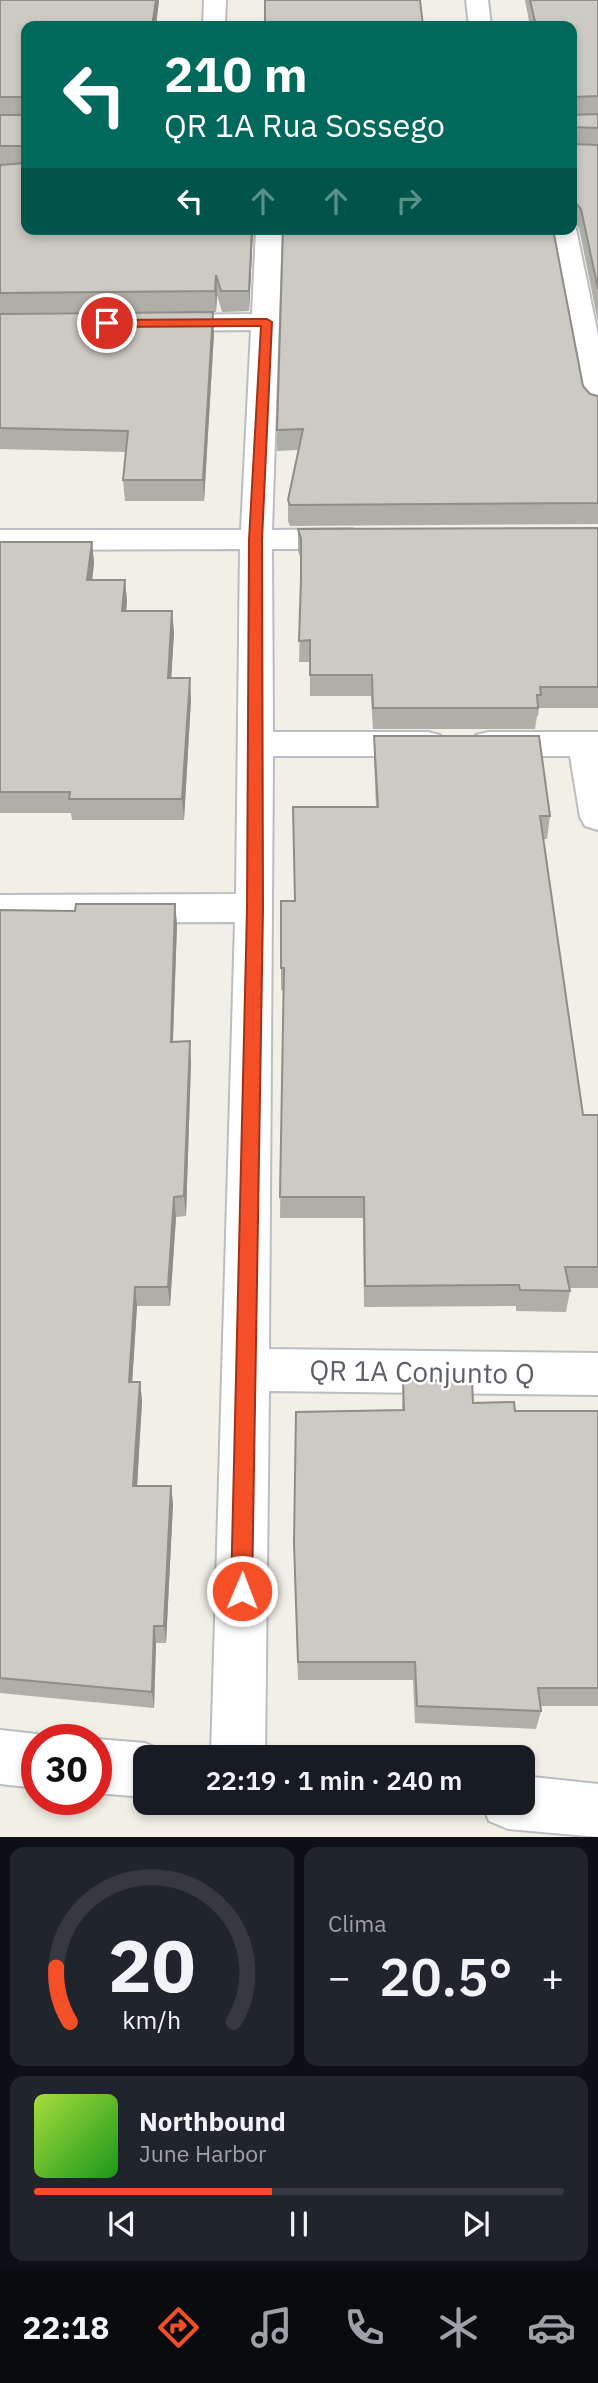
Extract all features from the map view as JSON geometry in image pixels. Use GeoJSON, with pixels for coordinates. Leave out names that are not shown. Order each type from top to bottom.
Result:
{"type":"FeatureCollection","features":[{"type":"Feature","properties":{"kind":"street"},"geometry":{"type":"LineString","coordinates":[[214,21],[215,0]]}},
{"type":"Feature","properties":{"kind":"street"},"geometry":{"type":"LineString","coordinates":[[477,0],[479,21]]}},
{"type":"Feature","properties":{"kind":"street"},"geometry":{"type":"LineString","coordinates":[[238,1745],[255,908],[256,540],[269,235]]}},
{"type":"Feature","properties":{"kind":"street"},"geometry":{"type":"LineString","coordinates":[[565,235],[590,321],[598,406]]}},
{"type":"Feature","properties":{"kind":"street"},"geometry":{"type":"LineString","coordinates":[[133,323],[267,322]]}},
{"type":"Feature","properties":{"kind":"street"},"geometry":{"type":"LineString","coordinates":[[0,540],[379,539]]}},
{"type":"Feature","properties":{"kind":"street"},"geometry":{"type":"LineString","coordinates":[[256,744],[592,744],[598,817]]}},
{"type":"Feature","properties":{"kind":"street"},"geometry":{"type":"LineString","coordinates":[[0,909],[255,908]]}},
{"type":"Feature","properties":{"kind":"street","name":"QR 1A Conjunto Q"},"geometry":{"type":"LineString","coordinates":[[246,1370],[598,1374]]}},
{"type":"Feature","properties":{"kind":"street"},"geometry":{"type":"LineString","coordinates":[[0,1758],[21,1760]]}},
{"type":"Feature","properties":{"kind":"street"},"geometry":{"type":"LineString","coordinates":[[112,1767],[133,1769]]}},
{"type":"Feature","properties":{"kind":"street"},"geometry":{"type":"LineString","coordinates":[[535,1805],[598,1811]]}},
{"type":"Feature","properties":{"kind":"building"},"geometry":{"type":"Polygon","coordinates":[[[0,0],[156,0],[153,21],[21,21],[21,97],[0,97],[0,0]]]}},
{"type":"Feature","properties":{"kind":"building"},"geometry":{"type":"Polygon","coordinates":[[[265,0],[420,0],[422,21],[265,21],[265,0]]]}},
{"type":"Feature","properties":{"kind":"building"},"geometry":{"type":"Polygon","coordinates":[[[530,0],[598,0],[598,96],[577,97],[577,21],[535,21],[530,0]]]}},
{"type":"Feature","properties":{"kind":"building"},"geometry":{"type":"Polygon","coordinates":[[[598,114],[598,128],[577,127],[577,115],[598,114]]]}},
{"type":"Feature","properties":{"kind":"building"},"geometry":{"type":"Polygon","coordinates":[[[0,115],[21,115],[21,146],[0,146],[0,115]]]}},
{"type":"Feature","properties":{"kind":"building"},"geometry":{"type":"Polygon","coordinates":[[[577,144],[598,145],[598,289],[581,209],[577,204],[577,144]]]}},
{"type":"Feature","properties":{"kind":"building"},"geometry":{"type":"Polygon","coordinates":[[[21,163],[21,235],[252,235],[249,291],[221,291],[216,275],[215,291],[0,293],[0,165],[21,163]]]}},
{"type":"Feature","properties":{"kind":"building"},"geometry":{"type":"Polygon","coordinates":[[[283,235],[554,235],[583,386],[590,394],[598,396],[598,503],[290,505],[288,500],[303,429],[277,430],[283,235]]]}},
{"type":"Feature","properties":{"kind":"building"},"geometry":{"type":"Polygon","coordinates":[[[213,312],[203,480],[123,480],[128,431],[0,428],[0,314],[213,312]]]}},
{"type":"Feature","properties":{"kind":"building"},"geometry":{"type":"Polygon","coordinates":[[[598,528],[598,687],[540,687],[541,695],[537,695],[538,708],[373,708],[372,675],[310,675],[310,640],[299,641],[301,539],[298,529],[598,528]]]}},
{"type":"Feature","properties":{"kind":"building"},"geometry":{"type":"Polygon","coordinates":[[[0,542],[92,542],[87,580],[125,580],[122,611],[172,611],[168,678],[190,678],[182,799],[69,799],[70,792],[0,792],[0,542]]]}},
{"type":"Feature","properties":{"kind":"building"},"geometry":{"type":"Polygon","coordinates":[[[374,736],[539,736],[550,816],[540,816],[583,1115],[598,1115],[598,1267],[565,1267],[570,1291],[520,1290],[519,1285],[365,1286],[364,1197],[280,1197],[284,968],[281,968],[281,901],[295,901],[293,807],[378,807],[374,736]]]}},
{"type":"Feature","properties":{"kind":"building"},"geometry":{"type":"Polygon","coordinates":[[[76,904],[175,904],[171,1042],[190,1041],[184,1196],[174,1197],[168,1287],[135,1287],[129,1382],[140,1382],[133,1486],[171,1486],[164,1626],[154,1626],[152,1692],[0,1678],[0,910],[75,911],[76,904]]]}},
{"type":"Feature","properties":{"kind":"building"},"geometry":{"type":"Polygon","coordinates":[[[403,1380],[472,1381],[473,1403],[514,1402],[515,1411],[598,1411],[598,1688],[538,1688],[541,1711],[417,1706],[415,1662],[298,1662],[294,1543],[296,1412],[404,1410],[403,1380]]]}},
{"type":"Feature","properties":{"kind":"route"},"geometry":{"type":"LineString","coordinates":[[107,323],[267,322],[256,540],[255,908],[242,1591]]}}]}
